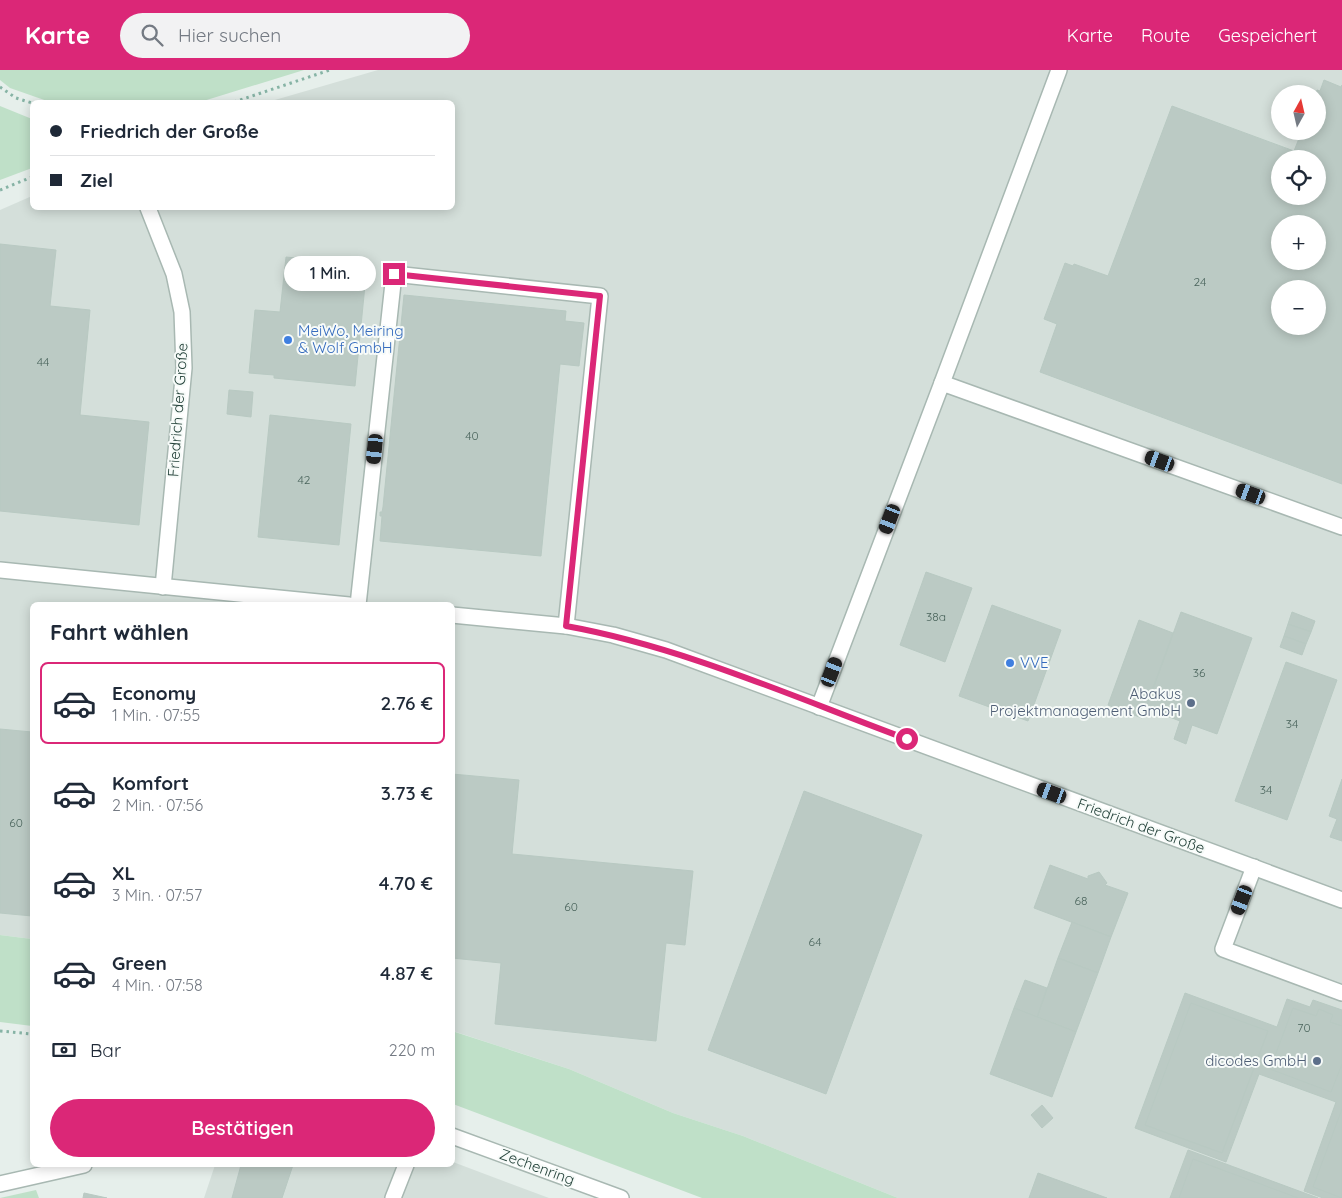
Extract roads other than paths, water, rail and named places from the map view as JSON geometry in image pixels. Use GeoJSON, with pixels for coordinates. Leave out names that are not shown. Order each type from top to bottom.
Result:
{"type":"FeatureCollection","features":[{"type":"Feature","properties":{"kind":"street"},"geometry":{"type":"LineString","coordinates":[[819,707],[1058,70]]}},
{"type":"Feature","properties":{"kind":"street","name":"Friedrich der Große"},"geometry":{"type":"LineString","coordinates":[[149,210],[174,274],[182,312],[184,368],[163,587]]}},
{"type":"Feature","properties":{"kind":"street"},"geometry":{"type":"LineString","coordinates":[[358,602],[394,274],[600,296],[566,626]]}},
{"type":"Feature","properties":{"kind":"street"},"geometry":{"type":"LineString","coordinates":[[942,383],[1342,527]]}},
{"type":"Feature","properties":{"kind":"street"},"geometry":{"type":"LineString","coordinates":[[0,570],[318,602]]}},
{"type":"Feature","properties":{"kind":"street","name":"Friedrich der Große"},"geometry":{"type":"LineString","coordinates":[[455,615],[566,626],[613,635],[666,650],[1342,900]]}},
{"type":"Feature","properties":{"kind":"street"},"geometry":{"type":"LineString","coordinates":[[1254,867],[1223,949],[1342,993]]}},
{"type":"Feature","properties":{"kind":"street","name":"Zechenring"},"geometry":{"type":"LineString","coordinates":[[455,1137],[621,1198]]}},
{"type":"Feature","properties":{"kind":"street"},"geometry":{"type":"LineString","coordinates":[[0,1184],[75,1167]]}},
{"type":"Feature","properties":{"kind":"street"},"geometry":{"type":"LineString","coordinates":[[393,1198],[405,1167]]}},
{"type":"Feature","properties":{"kind":"place","name":"MeiWo, Meiring & Wolf GmbH"},"geometry":{"type":"Point","coordinates":[288,340]}},
{"type":"Feature","properties":{"kind":"place","name":"VVE"},"geometry":{"type":"Point","coordinates":[1010,663]}},
{"type":"Feature","properties":{"kind":"place","name":"Abakus Projektmanagement GmbH"},"geometry":{"type":"Point","coordinates":[1191,703]}},
{"type":"Feature","properties":{"kind":"place","name":"dicodes GmbH"},"geometry":{"type":"Point","coordinates":[1317,1061]}}]}
